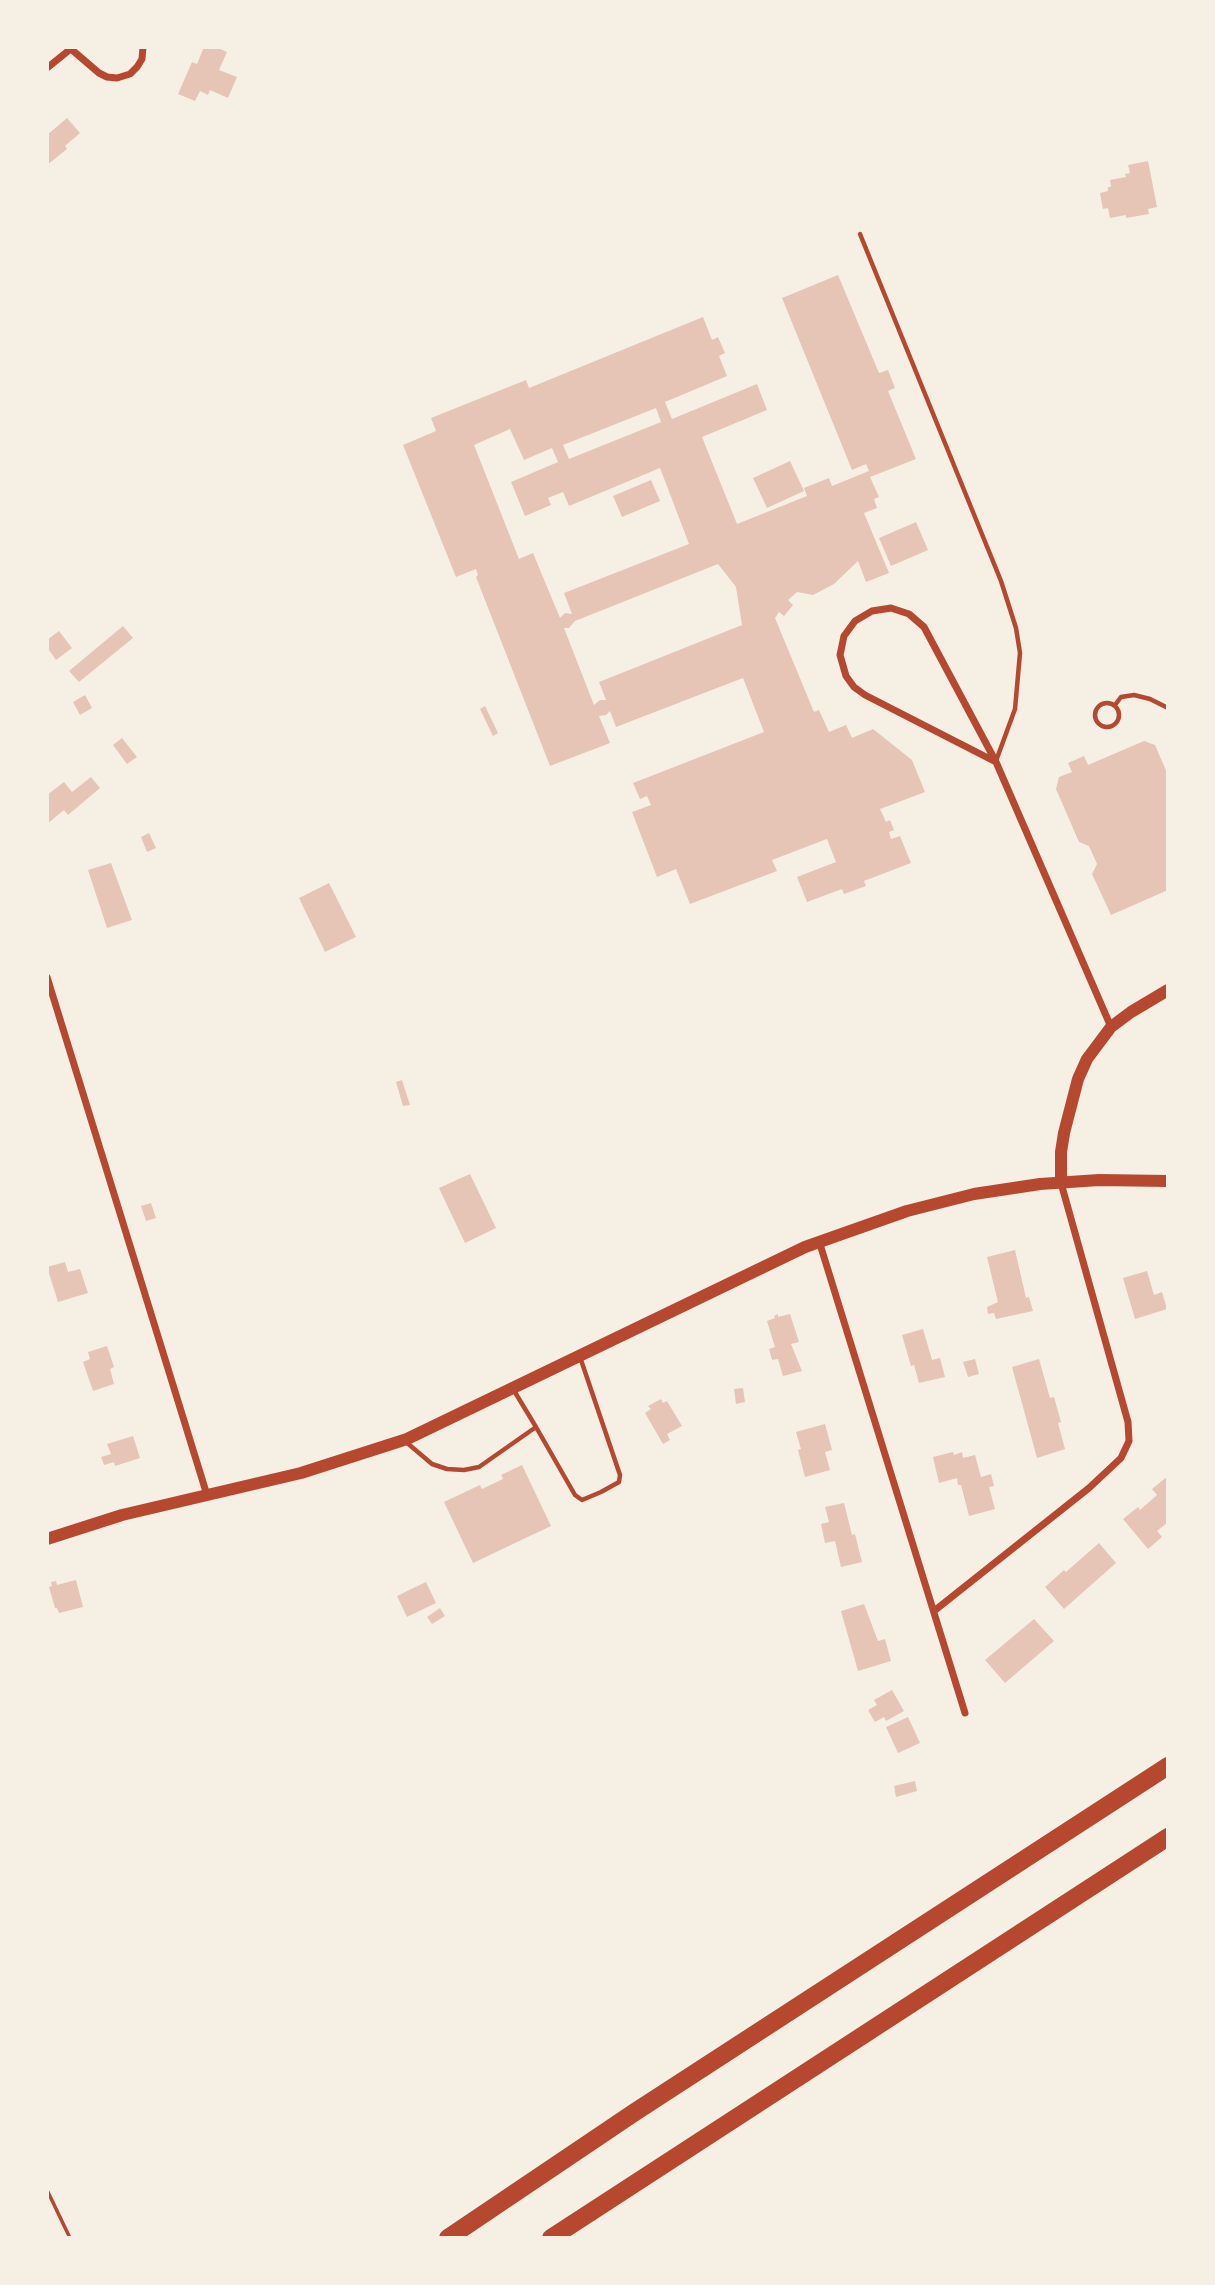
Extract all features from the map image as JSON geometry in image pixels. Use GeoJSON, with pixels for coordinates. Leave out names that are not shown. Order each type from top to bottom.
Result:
{"type":"FeatureCollection","features":[{"type":"Feature","properties":{"kind":"highway"},"geometry":{"type":"LineString","coordinates":[[448,2238],[635,2112],[1168,1766]]}},
{"type":"Feature","properties":{"kind":"highway"},"geometry":{"type":"LineString","coordinates":[[551,2238],[1168,1837]]}},
{"type":"Feature","properties":{"kind":"street"},"geometry":{"type":"LineString","coordinates":[[47,68],[72,48],[99,73],[117,78],[130,74],[137,67],[142,60],[143,47]]}},
{"type":"Feature","properties":{"kind":"street"},"geometry":{"type":"LineString","coordinates":[[996,762],[854,687],[846,676],[841,655],[844,636],[855,621],[872,611],[885,608],[904,611],[920,622],[996,762],[1111,1027]]}},
{"type":"Feature","properties":{"kind":"street"},"geometry":{"type":"LineString","coordinates":[[47,977],[207,1494]]}},
{"type":"Feature","properties":{"kind":"street"},"geometry":{"type":"LineString","coordinates":[[934,1611],[1089,1488],[1121,1458],[1129,1441],[1128,1422],[1061,1183],[1061,1152],[1078,1079],[1087,1059],[1111,1027],[1168,990]]}},
{"type":"Feature","properties":{"kind":"street"},"geometry":{"type":"LineString","coordinates":[[47,1539],[122,1515],[301,1473],[404,1440],[820,1241],[907,1211],[997,1190],[1061,1183],[1168,1181]]}},
{"type":"Feature","properties":{"kind":"street"},"geometry":{"type":"LineString","coordinates":[[820,1241],[965,1713]]}},
{"type":"Feature","properties":{"kind":"lane"},"geometry":{"type":"LineString","coordinates":[[860,234],[1001,581],[1016,628],[1020,653],[1015,709],[996,762]]}},
{"type":"Feature","properties":{"kind":"lane"},"geometry":{"type":"LineString","coordinates":[[1115,705],[1121,697],[1134,695],[1168,708]]}},
{"type":"Feature","properties":{"kind":"lane"},"geometry":{"type":"LineString","coordinates":[[1103,702],[1115,705],[1119,716],[1116,723],[1109,727],[1101,726],[1095,719],[1097,707],[1103,702]]}},
{"type":"Feature","properties":{"kind":"lane"},"geometry":{"type":"LineString","coordinates":[[513,1389],[575,1495],[582,1500],[619,1482],[620,1475],[579,1357]]}},
{"type":"Feature","properties":{"kind":"lane"},"geometry":{"type":"LineString","coordinates":[[404,1440],[432,1464],[464,1471],[479,1467],[536,1427]]}},
{"type":"Feature","properties":{"kind":"path"},"geometry":{"type":"LineString","coordinates":[[47,2190],[70,2238]]}},
{"type":"Feature","properties":{"kind":"building"},"geometry":{"type":"Polygon","coordinates":[[[204,47],[216,47],[227,52],[219,70],[237,77],[228,98],[210,90],[208,95],[200,91],[195,101],[178,94],[192,62],[197,64],[204,47]]]}},
{"type":"Feature","properties":{"kind":"building"},"geometry":{"type":"Polygon","coordinates":[[[67,118],[80,133],[65,146],[67,149],[47,165],[47,135],[67,118]]]}},
{"type":"Feature","properties":{"kind":"building"},"geometry":{"type":"Polygon","coordinates":[[[1148,161],[1157,207],[1148,209],[1149,214],[1110,218],[1108,208],[1103,209],[1100,193],[1108,191],[1108,187],[1111,187],[1110,180],[1126,177],[1125,174],[1130,173],[1128,165],[1148,161]]]}},
{"type":"Feature","properties":{"kind":"building"},"geometry":{"type":"Polygon","coordinates":[[[838,275],[879,373],[888,370],[895,388],[888,391],[916,459],[870,477],[879,497],[874,499],[877,508],[864,513],[889,573],[866,582],[858,561],[834,584],[813,595],[797,592],[788,600],[793,605],[784,616],[779,612],[775,618],[814,712],[819,710],[829,732],[846,725],[852,738],[873,729],[912,760],[925,792],[880,809],[886,822],[890,820],[894,830],[889,832],[891,839],[900,836],[911,863],[864,881],[866,886],[844,894],[842,889],[807,902],[797,877],[836,862],[827,839],[772,860],[777,871],[690,904],[676,869],[657,877],[632,812],[651,805],[647,796],[640,799],[633,783],[764,732],[743,678],[616,727],[610,711],[599,716],[610,743],[550,766],[476,577],[476,569],[456,577],[403,445],[436,431],[431,418],[526,380],[529,388],[703,317],[712,340],[718,337],[725,353],[719,356],[727,376],[665,402],[672,419],[757,384],[767,410],[702,437],[737,524],[807,496],[804,488],[829,478],[832,486],[869,471],[866,464],[852,470],[782,298],[838,275]],[[656,408],[563,445],[569,459],[661,422],[656,408]],[[510,429],[474,445],[519,559],[533,553],[560,618],[565,613],[572,614],[564,593],[689,544],[660,468],[569,506],[563,492],[548,498],[551,505],[525,516],[511,482],[558,462],[552,448],[524,460],[510,429]],[[718,564],[575,621],[569,628],[564,628],[594,705],[600,700],[606,700],[599,682],[742,625],[736,587],[718,564]]]}},
{"type":"Feature","properties":{"kind":"building"},"geometry":{"type":"Polygon","coordinates":[[[790,461],[804,491],[767,508],[753,478],[790,461]]]}},
{"type":"Feature","properties":{"kind":"building"},"geometry":{"type":"Polygon","coordinates":[[[651,480],[660,501],[622,517],[613,496],[651,480]]]}},
{"type":"Feature","properties":{"kind":"building"},"geometry":{"type":"Polygon","coordinates":[[[916,522],[928,550],[891,566],[879,538],[916,522]]]}},
{"type":"Feature","properties":{"kind":"building"},"geometry":{"type":"Polygon","coordinates":[[[123,626],[133,638],[79,682],[69,671],[123,626]]]}},
{"type":"Feature","properties":{"kind":"building"},"geometry":{"type":"Polygon","coordinates":[[[59,631],[72,648],[56,660],[47,647],[47,640],[59,631]]]}},
{"type":"Feature","properties":{"kind":"building"},"geometry":{"type":"Polygon","coordinates":[[[85,695],[92,708],[80,715],[73,702],[85,695]]]}},
{"type":"Feature","properties":{"kind":"building"},"geometry":{"type":"Polygon","coordinates":[[[485,706],[498,733],[493,736],[480,709],[485,706]]]}},
{"type":"Feature","properties":{"kind":"building"},"geometry":{"type":"Polygon","coordinates":[[[122,738],[137,757],[127,764],[113,745],[122,738]]]}},
{"type":"Feature","properties":{"kind":"building"},"geometry":{"type":"Polygon","coordinates":[[[1144,741],[1155,745],[1168,775],[1168,890],[1111,915],[1092,874],[1097,864],[1089,846],[1079,842],[1056,789],[1059,777],[1072,772],[1068,763],[1084,756],[1088,765],[1144,741]]]}},
{"type":"Feature","properties":{"kind":"building"},"geometry":{"type":"Polygon","coordinates":[[[91,777],[100,788],[68,815],[64,810],[47,824],[47,795],[64,782],[72,792],[91,777]]]}},
{"type":"Feature","properties":{"kind":"building"},"geometry":{"type":"Polygon","coordinates":[[[149,833],[156,848],[147,852],[141,837],[149,833]]]}},
{"type":"Feature","properties":{"kind":"building"},"geometry":{"type":"Polygon","coordinates":[[[111,863],[132,920],[107,928],[88,870],[111,863]]]}},
{"type":"Feature","properties":{"kind":"building"},"geometry":{"type":"Polygon","coordinates":[[[329,883],[356,937],[325,952],[299,898],[329,883]]]}},
{"type":"Feature","properties":{"kind":"building"},"geometry":{"type":"Polygon","coordinates":[[[402,1080],[410,1105],[403,1106],[396,1082],[402,1080]]]}},
{"type":"Feature","properties":{"kind":"building"},"geometry":{"type":"Polygon","coordinates":[[[470,1174],[496,1228],[465,1243],[439,1188],[470,1174]]]}},
{"type":"Feature","properties":{"kind":"building"},"geometry":{"type":"Polygon","coordinates":[[[151,1203],[156,1218],[146,1221],[141,1206],[151,1203]]]}},
{"type":"Feature","properties":{"kind":"building"},"geometry":{"type":"Polygon","coordinates":[[[1015,1250],[1026,1298],[1029,1297],[1033,1311],[996,1319],[994,1313],[988,1314],[987,1307],[998,1302],[987,1257],[1015,1250]]]}},
{"type":"Feature","properties":{"kind":"building"},"geometry":{"type":"Polygon","coordinates":[[[65,1262],[68,1272],[80,1269],[88,1293],[58,1302],[47,1267],[65,1262]]]}},
{"type":"Feature","properties":{"kind":"building"},"geometry":{"type":"Polygon","coordinates":[[[1147,1271],[1154,1295],[1162,1292],[1167,1309],[1135,1319],[1123,1278],[1147,1271]]]}},
{"type":"Feature","properties":{"kind":"building"},"geometry":{"type":"Polygon","coordinates":[[[778,1314],[778,1317],[790,1314],[799,1342],[791,1344],[802,1371],[783,1376],[778,1359],[772,1360],[769,1349],[775,1347],[767,1321],[778,1314]]]}},
{"type":"Feature","properties":{"kind":"building"},"geometry":{"type":"Polygon","coordinates":[[[923,1329],[932,1360],[940,1358],[945,1377],[919,1383],[902,1335],[923,1329]]]}},
{"type":"Feature","properties":{"kind":"building"},"geometry":{"type":"Polygon","coordinates":[[[107,1346],[114,1367],[110,1369],[114,1384],[93,1391],[83,1362],[90,1359],[88,1352],[107,1346]]]}},
{"type":"Feature","properties":{"kind":"building"},"geometry":{"type":"Polygon","coordinates":[[[975,1359],[979,1374],[968,1377],[963,1362],[975,1359]]]}},
{"type":"Feature","properties":{"kind":"building"},"geometry":{"type":"Polygon","coordinates":[[[1039,1359],[1050,1398],[1054,1397],[1065,1449],[1037,1458],[1012,1367],[1039,1359]]]}},
{"type":"Feature","properties":{"kind":"building"},"geometry":{"type":"Polygon","coordinates":[[[743,1388],[745,1402],[736,1404],[734,1389],[743,1388]]]}},
{"type":"Feature","properties":{"kind":"building"},"geometry":{"type":"Polygon","coordinates":[[[661,1399],[663,1403],[667,1401],[682,1426],[667,1434],[670,1440],[663,1444],[645,1413],[651,1409],[648,1406],[661,1399]]]}},
{"type":"Feature","properties":{"kind":"building"},"geometry":{"type":"Polygon","coordinates":[[[825,1424],[832,1450],[825,1452],[830,1470],[805,1477],[796,1432],[825,1424]]]}},
{"type":"Feature","properties":{"kind":"building"},"geometry":{"type":"Polygon","coordinates":[[[133,1436],[140,1458],[115,1466],[114,1462],[104,1465],[101,1457],[111,1454],[107,1444],[133,1436]]]}},
{"type":"Feature","properties":{"kind":"building"},"geometry":{"type":"Polygon","coordinates":[[[953,1452],[954,1455],[962,1452],[963,1458],[975,1455],[981,1477],[991,1474],[994,1486],[989,1487],[995,1509],[969,1516],[957,1478],[939,1483],[933,1457],[953,1452]]]}},
{"type":"Feature","properties":{"kind":"building"},"geometry":{"type":"Polygon","coordinates":[[[522,1465],[551,1526],[473,1563],[444,1502],[480,1485],[482,1489],[503,1479],[501,1475],[522,1465]]]}},
{"type":"Feature","properties":{"kind":"building"},"geometry":{"type":"Polygon","coordinates":[[[1168,1476],[1168,1522],[1157,1531],[1162,1537],[1148,1549],[1123,1519],[1138,1507],[1140,1510],[1157,1495],[1152,1489],[1168,1476]]]}},
{"type":"Feature","properties":{"kind":"building"},"geometry":{"type":"Polygon","coordinates":[[[844,1503],[862,1562],[841,1567],[835,1541],[825,1543],[821,1524],[829,1522],[825,1507],[844,1503]]]}},
{"type":"Feature","properties":{"kind":"building"},"geometry":{"type":"Polygon","coordinates":[[[1099,1543],[1116,1563],[1064,1609],[1045,1587],[1099,1543]]]}},
{"type":"Feature","properties":{"kind":"building"},"geometry":{"type":"Polygon","coordinates":[[[76,1580],[83,1607],[59,1613],[49,1587],[52,1586],[51,1582],[56,1581],[57,1585],[76,1580]]]}},
{"type":"Feature","properties":{"kind":"building"},"geometry":{"type":"Polygon","coordinates":[[[426,1582],[436,1603],[407,1617],[397,1596],[426,1582]]]}},
{"type":"Feature","properties":{"kind":"building"},"geometry":{"type":"Polygon","coordinates":[[[864,1604],[878,1641],[885,1639],[891,1661],[858,1671],[841,1611],[864,1604]]]}},
{"type":"Feature","properties":{"kind":"building"},"geometry":{"type":"Polygon","coordinates":[[[440,1608],[445,1616],[432,1624],[427,1617],[440,1608]]]}},
{"type":"Feature","properties":{"kind":"building"},"geometry":{"type":"Polygon","coordinates":[[[1034,1619],[1054,1641],[1005,1683],[985,1660],[1034,1619]]]}},
{"type":"Feature","properties":{"kind":"building"},"geometry":{"type":"Polygon","coordinates":[[[892,1690],[904,1711],[886,1721],[884,1717],[875,1722],[868,1710],[877,1705],[874,1700],[892,1690]]]}},
{"type":"Feature","properties":{"kind":"building"},"geometry":{"type":"Polygon","coordinates":[[[908,1717],[920,1743],[898,1753],[886,1727],[908,1717]]]}},
{"type":"Feature","properties":{"kind":"building"},"geometry":{"type":"Polygon","coordinates":[[[915,1781],[917,1791],[896,1797],[894,1786],[915,1781]]]}}]}
